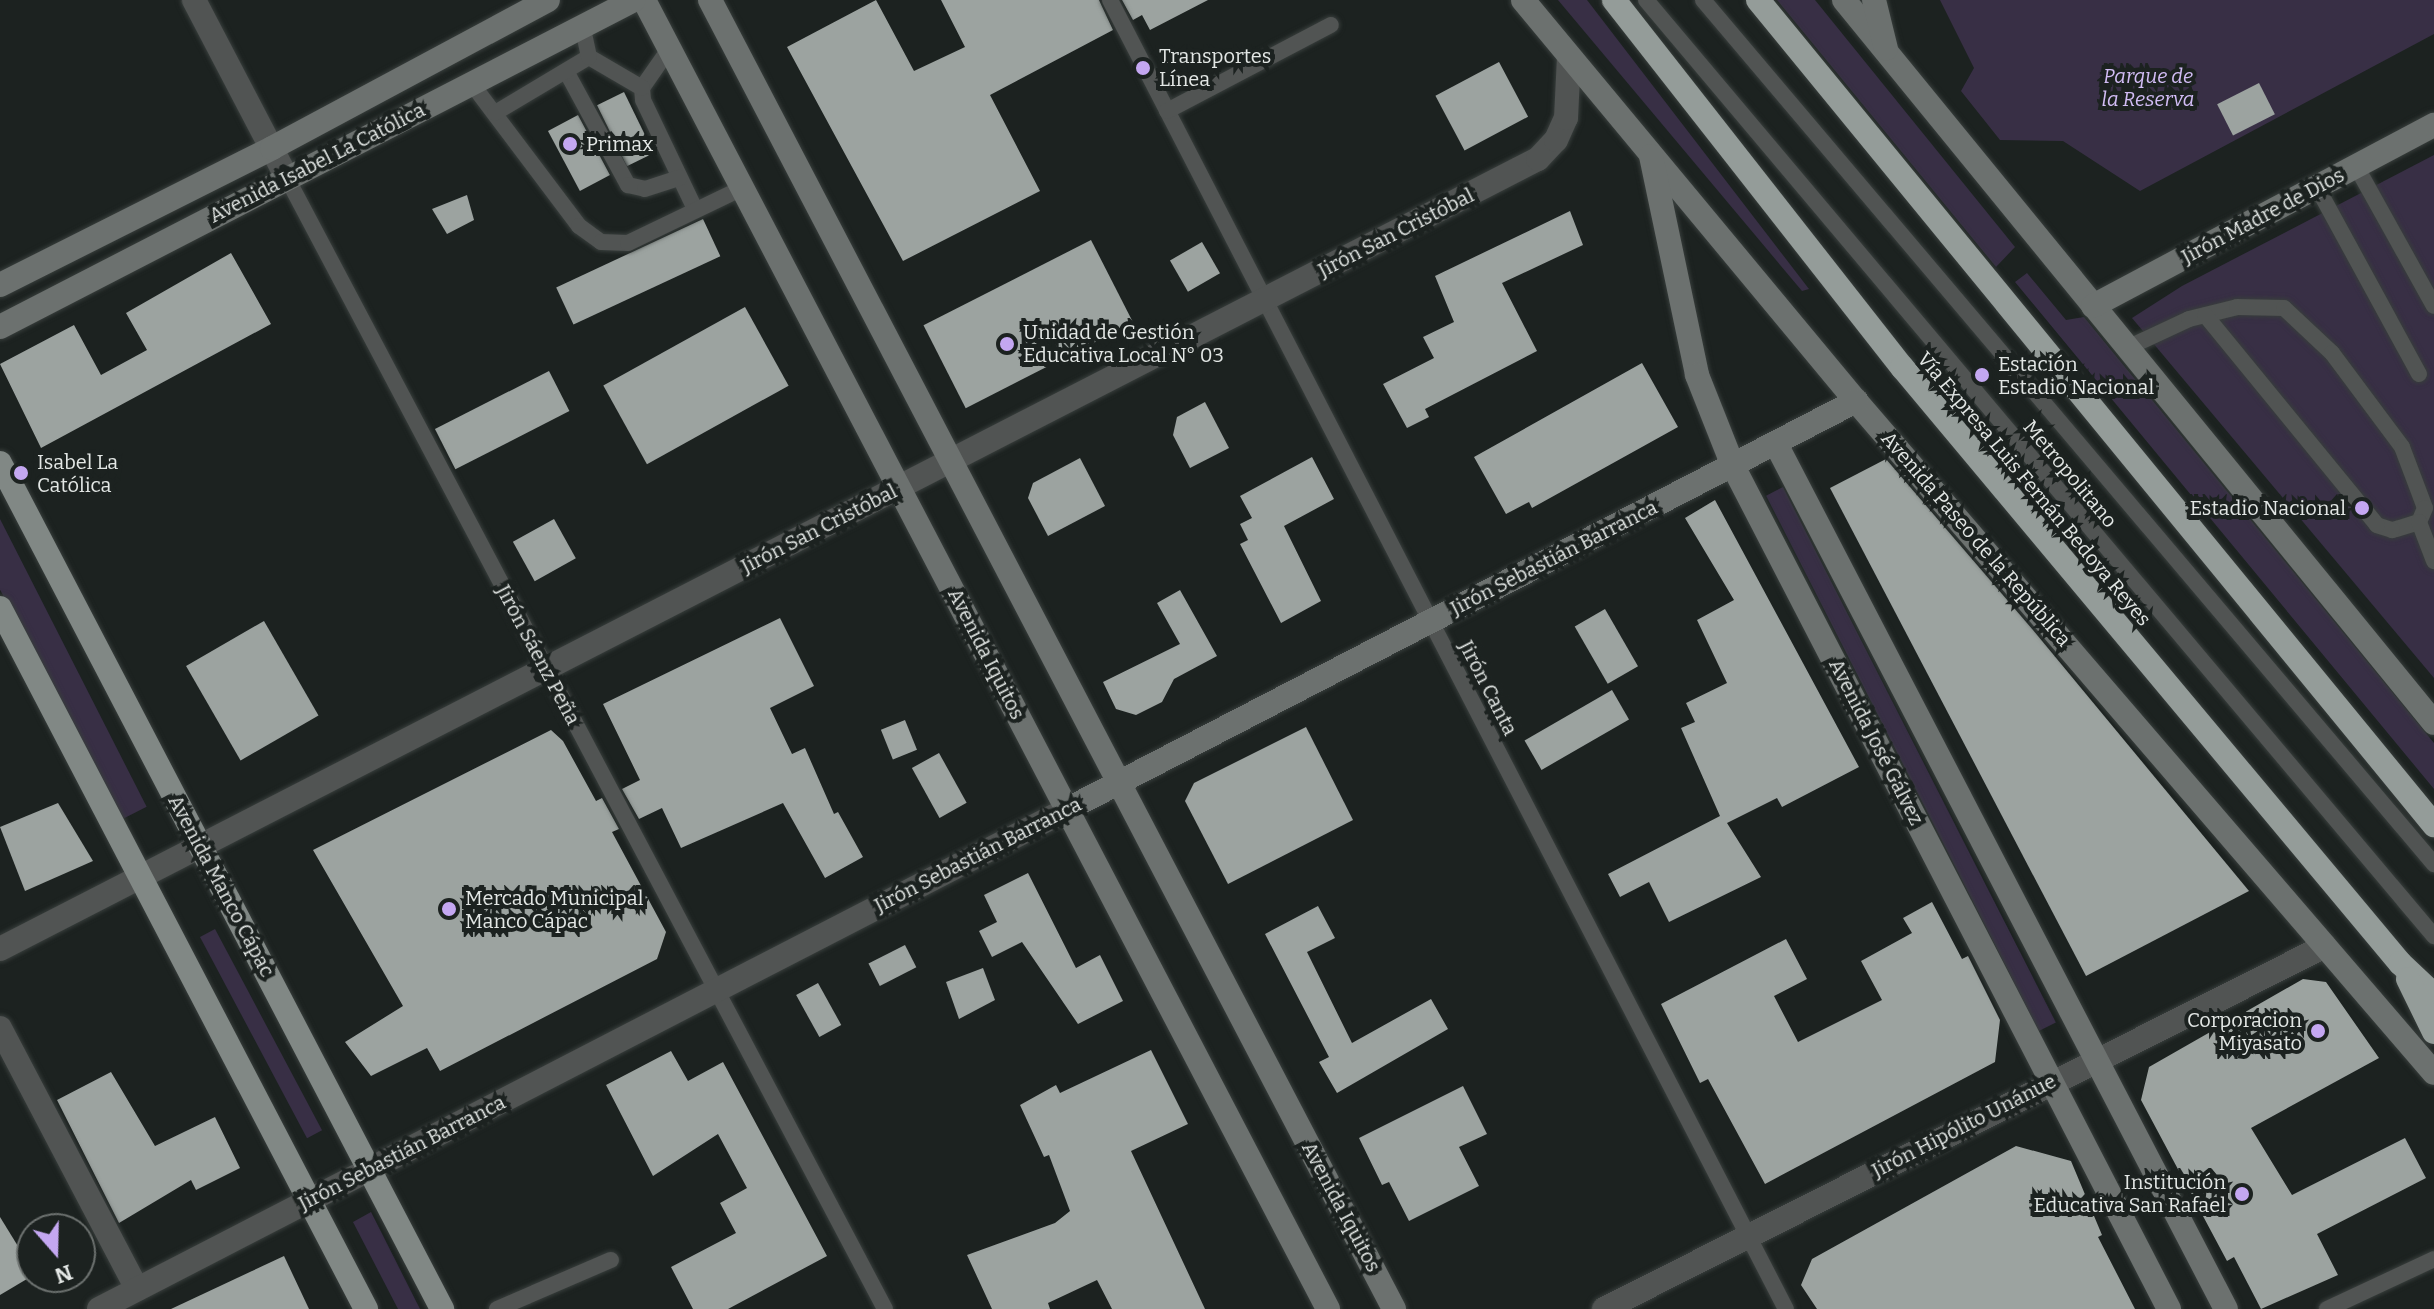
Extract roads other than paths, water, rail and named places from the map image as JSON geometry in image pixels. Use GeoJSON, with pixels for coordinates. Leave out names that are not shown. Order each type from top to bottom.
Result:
{"type":"FeatureCollection","features":[{"type":"Feature","properties":{"kind":"highway","name":"Vía Expresa Luis Fernán Bedoya Reyes"},"geometry":{"type":"LineString","coordinates":[[1614,0],[1902,367],[2400,963],[2434,995]]}},
{"type":"Feature","properties":{"kind":"highway"},"geometry":{"type":"LineString","coordinates":[[1758,0],[2434,825]]}},
{"type":"Feature","properties":{"kind":"highway"},"geometry":{"type":"LineString","coordinates":[[2400,963],[2434,1032]]}},
{"type":"Feature","properties":{"kind":"main road","name":"Avenida Isabel La Católica"},"geometry":{"type":"LineString","coordinates":[[0,285],[272,148],[548,0]]}},
{"type":"Feature","properties":{"kind":"main road","name":"Avenida Isabel La Católica"},"geometry":{"type":"LineString","coordinates":[[0,327],[634,0]]}},
{"type":"Feature","properties":{"kind":"main road","name":"Avenida Iquitos"},"geometry":{"type":"LineString","coordinates":[[644,0],[667,52],[1328,1309]]}},
{"type":"Feature","properties":{"kind":"main road","name":"Avenida Iquitos"},"geometry":{"type":"LineString","coordinates":[[710,0],[1394,1309]]}},
{"type":"Feature","properties":{"kind":"main road","name":"Avenida Paseo de la República"},"geometry":{"type":"LineString","coordinates":[[1523,0],[1856,401],[2434,1073]]}},
{"type":"Feature","properties":{"kind":"main road"},"geometry":{"type":"LineString","coordinates":[[1844,0],[2434,723]]}},
{"type":"Feature","properties":{"kind":"main road"},"geometry":{"type":"LineString","coordinates":[[1874,0],[1887,55]]}},
{"type":"Feature","properties":{"kind":"main road","name":"Jirón Madre de Dios"},"geometry":{"type":"LineString","coordinates":[[2093,306],[2434,125]]}},
{"type":"Feature","properties":{"kind":"main road","name":"Avenida José Gálvez"},"geometry":{"type":"LineString","coordinates":[[1650,150],[1697,375],[1733,466],[2169,1309]]}},
{"type":"Feature","properties":{"kind":"main road","name":"Jirón Sebastián Barranca"},"geometry":{"type":"LineString","coordinates":[[1066,810],[1856,401]]}},
{"type":"Feature","properties":{"kind":"main road"},"geometry":{"type":"LineString","coordinates":[[1776,444],[2100,1058],[2226,1309]]}},
{"type":"Feature","properties":{"kind":"main road","name":"Avenida Manco Cápac"},"geometry":{"type":"LineString","coordinates":[[0,463],[442,1309]]}},
{"type":"Feature","properties":{"kind":"main road"},"geometry":{"type":"LineString","coordinates":[[0,608],[366,1309]]}},
{"type":"Feature","properties":{"kind":"street","name":"Jirón Sáenz Peña"},"geometry":{"type":"LineString","coordinates":[[194,0],[287,178]]}},
{"type":"Feature","properties":{"kind":"street","name":"Jirón San Cristóbal"},"geometry":{"type":"LineString","coordinates":[[0,949],[1538,159],[1556,140],[1566,118],[1569,56]]}},
{"type":"Feature","properties":{"kind":"street","name":"Jirón Sebastián Barranca"},"geometry":{"type":"LineString","coordinates":[[99,1309],[1066,810]]}},
{"type":"Feature","properties":{"kind":"street","name":"Jirón Hipólito Unánue"},"geometry":{"type":"LineString","coordinates":[[1604,1309],[1747,1234],[2325,946]]}},
{"type":"Feature","properties":{"kind":"street"},"geometry":{"type":"LineString","coordinates":[[0,1028],[137,1289]]}},
{"type":"Feature","properties":{"kind":"lane","name":"Jirón Canta"},"geometry":{"type":"LineString","coordinates":[[1110,0],[1786,1309]]}},
{"type":"Feature","properties":{"kind":"lane","name":"Metropolitano"},"geometry":{"type":"LineString","coordinates":[[1646,0],[2434,936]]}},
{"type":"Feature","properties":{"kind":"lane","name":"Metropolitano"},"geometry":{"type":"LineString","coordinates":[[1703,0],[2434,864]]}},
{"type":"Feature","properties":{"kind":"lane"},"geometry":{"type":"LineString","coordinates":[[1167,111],[1331,25]]}},
{"type":"Feature","properties":{"kind":"lane"},"geometry":{"type":"LineString","coordinates":[[583,28],[589,57],[642,88],[655,132],[695,209]]}},
{"type":"Feature","properties":{"kind":"lane"},"geometry":{"type":"LineString","coordinates":[[642,88],[667,52]]}},
{"type":"Feature","properties":{"kind":"lane"},"geometry":{"type":"LineString","coordinates":[[495,113],[589,57]]}},
{"type":"Feature","properties":{"kind":"lane"},"geometry":{"type":"LineString","coordinates":[[566,71],[628,185],[645,189],[679,178]]}},
{"type":"Feature","properties":{"kind":"lane"},"geometry":{"type":"LineString","coordinates":[[472,84],[579,226],[601,242],[628,243],[740,189]]}},
{"type":"Feature","properties":{"kind":"lane"},"geometry":{"type":"LineString","coordinates":[[2356,166],[2434,306]]}},
{"type":"Feature","properties":{"kind":"lane","name":"Jirón Sáenz Peña"},"geometry":{"type":"LineString","coordinates":[[287,178],[885,1309]]}},
{"type":"Feature","properties":{"kind":"lane"},"geometry":{"type":"LineString","coordinates":[[2317,187],[2419,374]]}},
{"type":"Feature","properties":{"kind":"lane"},"geometry":{"type":"LineString","coordinates":[[2127,348],[2205,315],[2262,304],[2284,308],[2312,330],[2402,447],[2425,508],[2419,522],[2434,561]]}},
{"type":"Feature","properties":{"kind":"lane"},"geometry":{"type":"LineString","coordinates":[[2205,315],[2377,525],[2392,530],[2419,522]]}},
{"type":"Feature","properties":{"kind":"lane"},"geometry":{"type":"LineString","coordinates":[[2327,1309],[2434,1259]]}},
{"type":"Feature","properties":{"kind":"lane"},"geometry":{"type":"LineString","coordinates":[[497,1309],[611,1260]]}},
{"type":"Feature","properties":{"kind":"place","name":"Transportes Línea"},"geometry":{"type":"Point","coordinates":[1143,68]}},
{"type":"Feature","properties":{"kind":"place","name":"Primax"},"geometry":{"type":"Point","coordinates":[570,144]}},
{"type":"Feature","properties":{"kind":"place","name":"Unidad de Gestión Educativa Local N° 03"},"geometry":{"type":"Point","coordinates":[1007,344]}},
{"type":"Feature","properties":{"kind":"place","name":"Estación Estadio Nacional"},"geometry":{"type":"Point","coordinates":[1982,375]}},
{"type":"Feature","properties":{"kind":"place","name":"Isabel La Católica"},"geometry":{"type":"Point","coordinates":[21,473]}},
{"type":"Feature","properties":{"kind":"place","name":"Estadio Nacional"},"geometry":{"type":"Point","coordinates":[2362,508]}},
{"type":"Feature","properties":{"kind":"place","name":"Mercado Municipal Manco Cápac"},"geometry":{"type":"Point","coordinates":[449,909]}},
{"type":"Feature","properties":{"kind":"place","name":"Corporacion Miyasato"},"geometry":{"type":"Point","coordinates":[2318,1031]}},
{"type":"Feature","properties":{"kind":"place","name":"Institución Educativa San Rafael"},"geometry":{"type":"Point","coordinates":[2242,1194]}},
{"type":"Feature","properties":{"kind":"park label","name":"Parque de la Reserva"},"geometry":{"type":"Point","coordinates":[2148,88]}}]}
